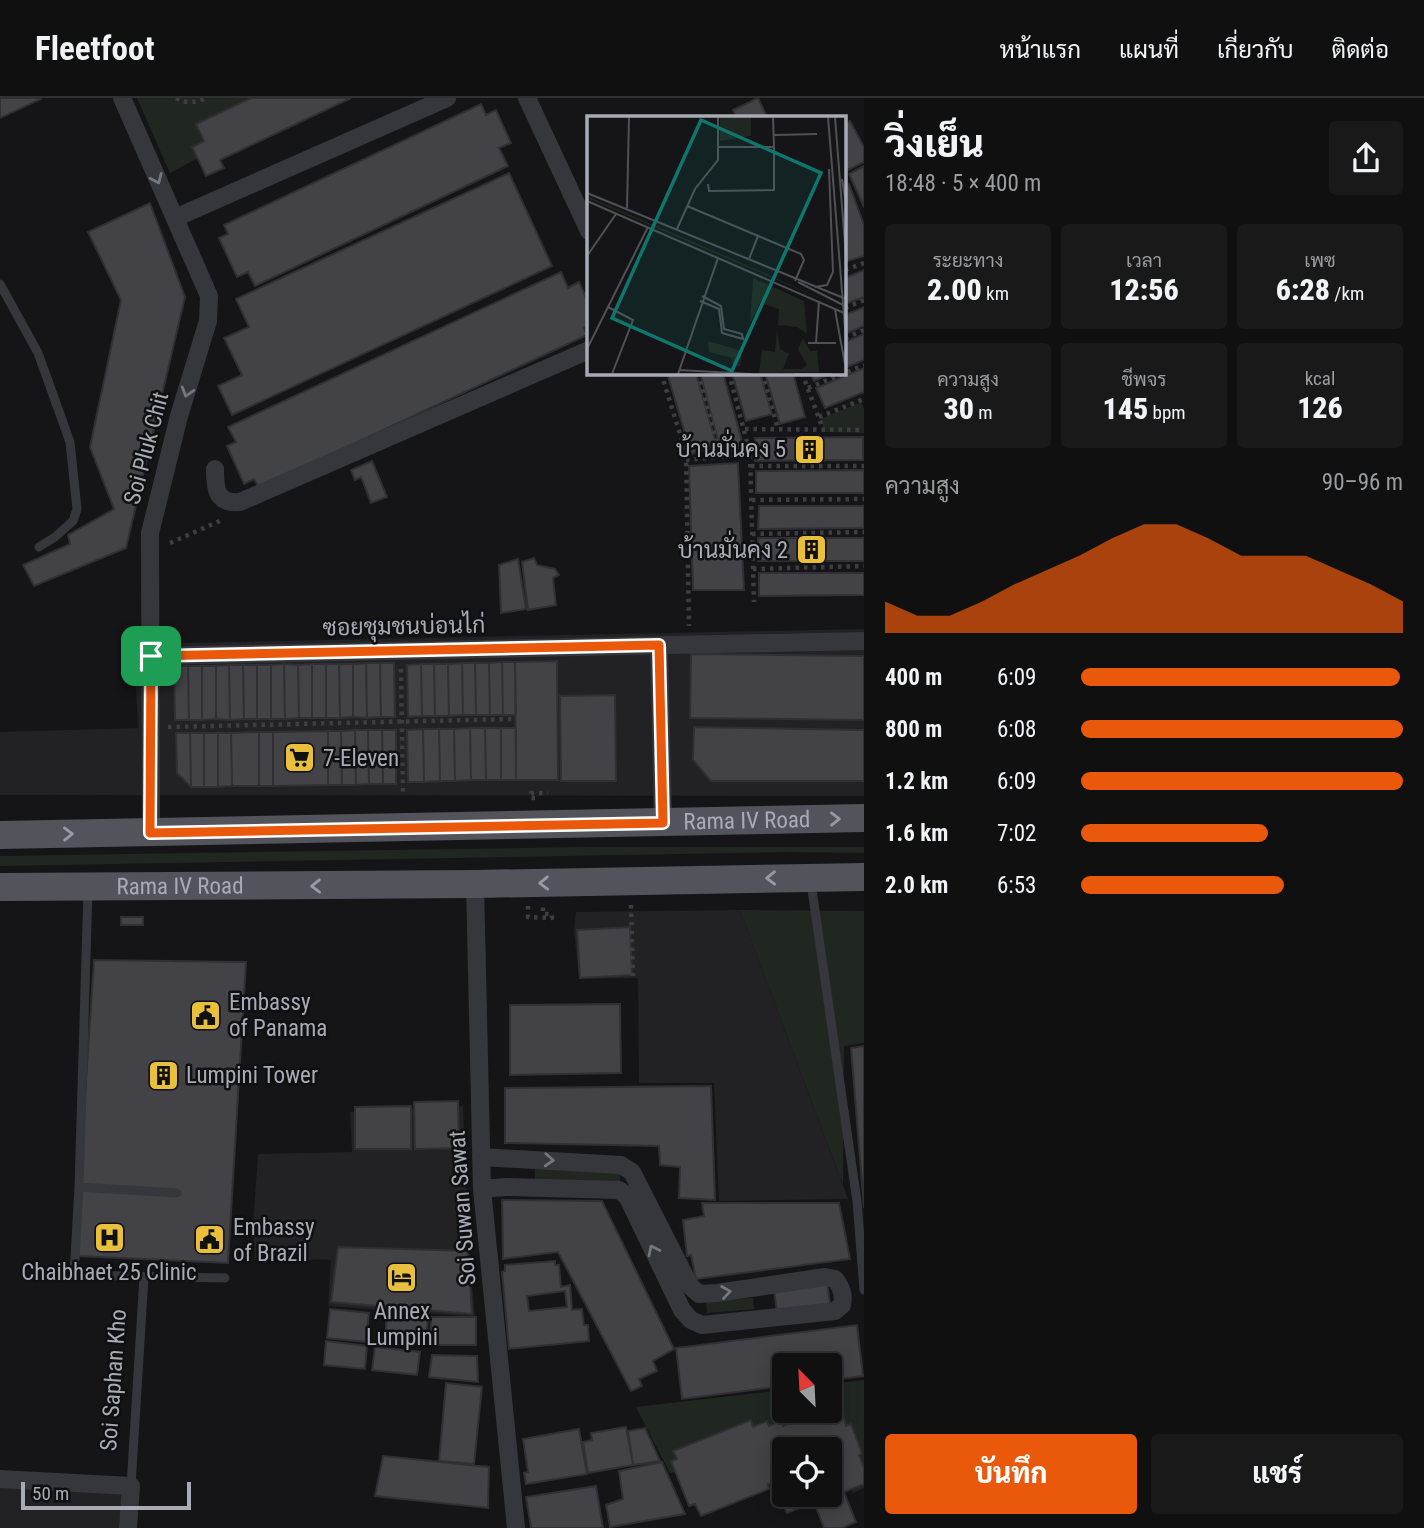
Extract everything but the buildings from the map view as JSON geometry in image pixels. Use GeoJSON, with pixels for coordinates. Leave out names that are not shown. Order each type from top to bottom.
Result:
{"type":"FeatureCollection","features":[{"type":"Feature","properties":{"kind":"main road","name":"Rama IV Road"},"geometry":{"type":"LineString","coordinates":[[0,835],[864,818]]}},
{"type":"Feature","properties":{"kind":"main road","name":"Rama IV Road"},"geometry":{"type":"LineString","coordinates":[[0,887],[475,884],[864,877]]}},
{"type":"Feature","properties":{"kind":"street","name":"Soi Pluk Chit"},"geometry":{"type":"LineString","coordinates":[[122,98],[209,296],[208,321],[152,521],[149,552],[150,833]]}},
{"type":"Feature","properties":{"kind":"street"},"geometry":{"type":"LineString","coordinates":[[175,218],[447,98]]}},
{"type":"Feature","properties":{"kind":"street"},"geometry":{"type":"LineString","coordinates":[[527,98],[587,227]]}},
{"type":"Feature","properties":{"kind":"street"},"geometry":{"type":"LineString","coordinates":[[215,469],[215,486],[221,498],[229,503],[240,502],[587,351]]}},
{"type":"Feature","properties":{"kind":"street","name":"ซอยชุมชนบ่อนไก่"},"geometry":{"type":"LineString","coordinates":[[151,656],[864,641]]}},
{"type":"Feature","properties":{"kind":"street"},"geometry":{"type":"LineString","coordinates":[[659,645],[663,823]]}},
{"type":"Feature","properties":{"kind":"street","name":"Soi Suwan Sawat"},"geometry":{"type":"LineString","coordinates":[[475,884],[482,1189],[516,1528]]}},
{"type":"Feature","properties":{"kind":"street"},"geometry":{"type":"LineString","coordinates":[[481,1157],[621,1165],[634,1176],[690,1286],[699,1294],[825,1277],[835,1279],[841,1286],[842,1305],[835,1311],[702,1325],[691,1320],[682,1310],[623,1192],[610,1188],[482,1189]]}},
{"type":"Feature","properties":{"kind":"street"},"geometry":{"type":"LineString","coordinates":[[623,1192],[634,1176]]}},
{"type":"Feature","properties":{"kind":"street"},"geometry":{"type":"LineString","coordinates":[[761,1286],[766,1318]]}},
{"type":"Feature","properties":{"kind":"street"},"geometry":{"type":"LineString","coordinates":[[691,1320],[699,1294]]}},
{"type":"Feature","properties":{"kind":"street","name":"Soi Saphan Kho"},"geometry":{"type":"LineString","coordinates":[[0,1479],[131,1486],[128,1528]]}},
{"type":"Feature","properties":{"kind":"lane"},"geometry":{"type":"LineString","coordinates":[[0,284],[38,353],[70,442],[77,509],[73,521],[39,547]]}},
{"type":"Feature","properties":{"kind":"lane"},"geometry":{"type":"LineString","coordinates":[[810,877],[857,1201],[864,1290]]}},
{"type":"Feature","properties":{"kind":"lane"},"geometry":{"type":"LineString","coordinates":[[88,888],[74,1275],[225,1278]]}},
{"type":"Feature","properties":{"kind":"lane"},"geometry":{"type":"LineString","coordinates":[[79,1187],[177,1193]]}},
{"type":"Feature","properties":{"kind":"lane","name":"Soi Saphan Kho"},"geometry":{"type":"LineString","coordinates":[[131,1486],[144,1278]]}},
{"type":"Feature","properties":{"kind":"path"},"geometry":{"type":"LineString","coordinates":[[176,98],[195,103],[206,98]]}},
{"type":"Feature","properties":{"kind":"path"},"geometry":{"type":"LineString","coordinates":[[846,270],[864,263]]}},
{"type":"Feature","properties":{"kind":"path"},"geometry":{"type":"LineString","coordinates":[[846,308],[864,300]]}},
{"type":"Feature","properties":{"kind":"path"},"geometry":{"type":"LineString","coordinates":[[846,338],[864,330]]}},
{"type":"Feature","properties":{"kind":"path"},"geometry":{"type":"LineString","coordinates":[[846,372],[864,365]]}},
{"type":"Feature","properties":{"kind":"path"},"geometry":{"type":"LineString","coordinates":[[661,374],[686,453],[689,644]]}},
{"type":"Feature","properties":{"kind":"path"},"geometry":{"type":"LineString","coordinates":[[698,374],[721,457]]}},
{"type":"Feature","properties":{"kind":"path"},"geometry":{"type":"LineString","coordinates":[[729,374],[750,454],[754,602]]}},
{"type":"Feature","properties":{"kind":"path"},"geometry":{"type":"LineString","coordinates":[[762,374],[778,429]]}},
{"type":"Feature","properties":{"kind":"path"},"geometry":{"type":"LineString","coordinates":[[802,374],[823,429]]}},
{"type":"Feature","properties":{"kind":"path"},"geometry":{"type":"LineString","coordinates":[[808,388],[842,374]]}},
{"type":"Feature","properties":{"kind":"path"},"geometry":{"type":"LineString","coordinates":[[819,417],[864,399]]}},
{"type":"Feature","properties":{"kind":"path"},"geometry":{"type":"LineString","coordinates":[[745,429],[864,430]]}},
{"type":"Feature","properties":{"kind":"path"},"geometry":{"type":"LineString","coordinates":[[686,460],[750,454]]}},
{"type":"Feature","properties":{"kind":"path"},"geometry":{"type":"LineString","coordinates":[[751,466],[864,466]]}},
{"type":"Feature","properties":{"kind":"path"},"geometry":{"type":"LineString","coordinates":[[752,500],[864,499]]}},
{"type":"Feature","properties":{"kind":"path"},"geometry":{"type":"LineString","coordinates":[[752,534],[864,532]]}},
{"type":"Feature","properties":{"kind":"path"},"geometry":{"type":"LineString","coordinates":[[753,569],[864,566]]}},
{"type":"Feature","properties":{"kind":"path"},"geometry":{"type":"LineString","coordinates":[[400,650],[403,796]]}},
{"type":"Feature","properties":{"kind":"path"},"geometry":{"type":"LineString","coordinates":[[150,727],[512,719]]}},
{"type":"Feature","properties":{"kind":"path"},"geometry":{"type":"LineString","coordinates":[[542,799],[531,798],[531,793],[548,793]]}},
{"type":"Feature","properties":{"kind":"path"},"geometry":{"type":"LineString","coordinates":[[631,905],[633,976]]}},
{"type":"Feature","properties":{"kind":"path"},"geometry":{"type":"LineString","coordinates":[[528,906],[528,917],[552,918],[552,914],[543,914]]}},
{"type":"Feature","properties":{"kind":"shaded area"},"geometry":{"type":"Polygon","coordinates":[[[137,98],[267,98],[213,150],[170,173],[137,98]]]}},
{"type":"Feature","properties":{"kind":"shaded area"},"geometry":{"type":"Polygon","coordinates":[[[861,402],[864,408],[864,433],[824,432],[821,419],[861,402]]]}},
{"type":"Feature","properties":{"kind":"shaded area"},"geometry":{"type":"Polygon","coordinates":[[[864,629],[864,796],[0,795],[0,732],[138,728],[134,644],[864,629]]]}},
{"type":"Feature","properties":{"kind":"shaded area"},"geometry":{"type":"Polygon","coordinates":[[[584,847],[864,847],[864,853],[787,852],[0,866],[0,856],[584,847]]]}},
{"type":"Feature","properties":{"kind":"shaded area"},"geometry":{"type":"Polygon","coordinates":[[[740,910],[848,1199],[719,1201],[714,1083],[639,1083],[638,978],[579,979],[574,931],[576,912],[740,910]]]}},
{"type":"Feature","properties":{"kind":"shaded area"},"geometry":{"type":"Polygon","coordinates":[[[740,910],[864,911],[864,1043],[844,1046],[843,1185],[740,910]]]}},
{"type":"Feature","properties":{"kind":"shaded area"},"geometry":{"type":"Polygon","coordinates":[[[463,1106],[469,1251],[475,1317],[328,1306],[331,1260],[255,1258],[253,1226],[258,1154],[352,1152],[350,1112],[463,1106]]]}},
{"type":"Feature","properties":{"kind":"shaded area"},"geometry":{"type":"Polygon","coordinates":[[[535,1168],[620,1169],[620,1183],[535,1182],[535,1168]]]}},
{"type":"Feature","properties":{"kind":"shaded area"},"geometry":{"type":"Polygon","coordinates":[[[753,1298],[754,1309],[707,1313],[706,1302],[753,1298]]]}},
{"type":"Feature","properties":{"kind":"shaded area"},"geometry":{"type":"Polygon","coordinates":[[[864,1380],[864,1488],[853,1493],[842,1470],[842,1437],[772,1437],[772,1457],[670,1473],[636,1407],[772,1391],[772,1423],[842,1423],[842,1383],[864,1380]]]}},
{"type":"Feature","properties":{"kind":"shaded area"},"geometry":{"type":"Polygon","coordinates":[[[0,1487],[122,1492],[119,1528],[0,1528],[0,1487]]]}},
{"type":"Feature","properties":{"kind":"place","name":"บ้านมั่นคง 5"},"geometry":{"type":"Point","coordinates":[809,449]}},
{"type":"Feature","properties":{"kind":"place","name":"บ้านมั่นคง 2"},"geometry":{"type":"Point","coordinates":[811,550]}},
{"type":"Feature","properties":{"kind":"place","name":"7-Eleven"},"geometry":{"type":"Point","coordinates":[300,758]}},
{"type":"Feature","properties":{"kind":"place","name":"Embassy of Panama"},"geometry":{"type":"Point","coordinates":[206,1015]}},
{"type":"Feature","properties":{"kind":"place","name":"Lumpini Tower"},"geometry":{"type":"Point","coordinates":[163,1075]}},
{"type":"Feature","properties":{"kind":"place","name":"Chaibhaet 25 Clinic"},"geometry":{"type":"Point","coordinates":[109,1238]}},
{"type":"Feature","properties":{"kind":"place","name":"Embassy of Brazil"},"geometry":{"type":"Point","coordinates":[210,1240]}},
{"type":"Feature","properties":{"kind":"place","name":"Annex Lumpini"},"geometry":{"type":"Point","coordinates":[402,1277]}},
{"type":"Feature","properties":{"kind":"route"},"geometry":{"type":"LineString","coordinates":[[659,645],[663,823],[150,833],[151,656],[659,645]]}}]}
